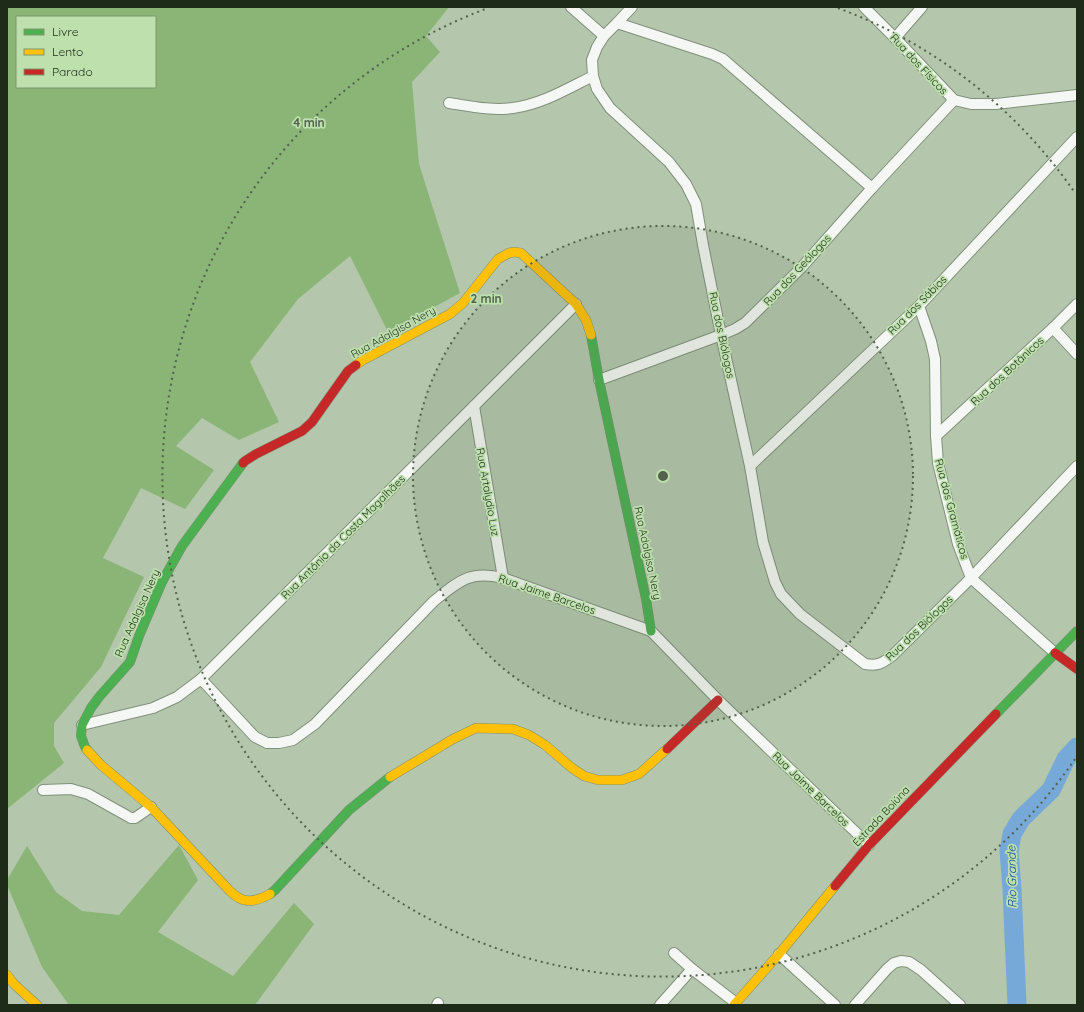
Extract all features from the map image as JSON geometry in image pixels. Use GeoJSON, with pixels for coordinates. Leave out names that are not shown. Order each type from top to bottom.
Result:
{"type":"FeatureCollection","features":[{"type":"Feature","properties":{"kind":"main road","name":"Rua Adalgisa Nery"},"geometry":{"type":"LineString","coordinates":[[82,725],[99,697],[130,662],[139,636],[162,582],[182,546],[235,473],[245,462],[256,454],[302,431],[312,422],[348,371],[363,360],[450,314],[463,303],[498,259],[514,251],[521,253],[576,304],[586,320],[590,332],[646,599],[651,631]]}},
{"type":"Feature","properties":{"kind":"main road","name":"Estrada Boiúna"},"geometry":{"type":"LineString","coordinates":[[735,1004],[869,844],[1077,631]]}},
{"type":"Feature","properties":{"kind":"main road"},"geometry":{"type":"LineString","coordinates":[[1055,653],[1077,669]]}},
{"type":"Feature","properties":{"kind":"main road"},"geometry":{"type":"LineString","coordinates":[[82,725],[81,736],[84,747],[101,765],[151,807],[229,890],[240,899],[252,900],[265,897],[275,890],[349,810],[391,776],[453,739],[476,728],[513,729],[545,745],[572,768],[584,776],[598,780],[622,780],[638,774],[671,746],[718,700]]}},
{"type":"Feature","properties":{"kind":"main road"},"geometry":{"type":"LineString","coordinates":[[7,975],[14,984],[37,1005]]}},
{"type":"Feature","properties":{"kind":"street"},"geometry":{"type":"LineString","coordinates":[[571,7],[604,36]]}},
{"type":"Feature","properties":{"kind":"street"},"geometry":{"type":"LineString","coordinates":[[632,7],[617,23],[712,54],[722,59],[872,188]]}},
{"type":"Feature","properties":{"kind":"street","name":"Rua dos Físicos"},"geometry":{"type":"LineString","coordinates":[[864,7],[954,100],[971,104],[996,104],[1077,94]]}},
{"type":"Feature","properties":{"kind":"street"},"geometry":{"type":"LineString","coordinates":[[895,38],[922,7]]}},
{"type":"Feature","properties":{"kind":"street","name":"Rua dos Biólogos"},"geometry":{"type":"LineString","coordinates":[[617,23],[604,36],[597,47],[592,60],[593,76],[597,89],[610,108],[669,162],[686,184],[696,204],[721,335],[750,466],[763,542],[775,582],[781,594],[800,614],[865,664],[881,664],[892,656],[971,578],[1077,466]]}},
{"type":"Feature","properties":{"kind":"street"},"geometry":{"type":"LineString","coordinates":[[449,104],[490,108],[512,108],[538,103],[593,76]]}},
{"type":"Feature","properties":{"kind":"street","name":"Rua dos Geólogos"},"geometry":{"type":"LineString","coordinates":[[599,380],[721,335],[745,323],[801,268],[872,188],[954,100]]}},
{"type":"Feature","properties":{"kind":"street","name":"Rua dos Sábios"},"geometry":{"type":"LineString","coordinates":[[750,466],[919,306],[1077,137]]}},
{"type":"Feature","properties":{"kind":"street","name":"Rua Antônio da Costa Magalhães"},"geometry":{"type":"LineString","coordinates":[[82,725],[153,708],[177,697],[201,679],[576,304]]}},
{"type":"Feature","properties":{"kind":"street","name":"Rua dos Botânicos"},"geometry":{"type":"LineString","coordinates":[[936,436],[1054,328],[1077,304]]}},
{"type":"Feature","properties":{"kind":"street","name":"Rua dos Gramáticos"},"geometry":{"type":"LineString","coordinates":[[919,306],[931,341],[935,359],[936,436],[938,462],[958,544],[971,578],[1055,653]]}},
{"type":"Feature","properties":{"kind":"street"},"geometry":{"type":"LineString","coordinates":[[1054,328],[1077,354]]}},
{"type":"Feature","properties":{"kind":"street","name":"Rua Artalydio Luz"},"geometry":{"type":"LineString","coordinates":[[474,406],[503,578]]}},
{"type":"Feature","properties":{"kind":"street","name":"Rua Jaime Barcelos"},"geometry":{"type":"LineString","coordinates":[[201,679],[255,737],[267,743],[278,743],[293,740],[315,724],[434,601],[456,583],[475,576],[490,575],[503,578],[651,631],[718,700],[869,844]]}},
{"type":"Feature","properties":{"kind":"street"},"geometry":{"type":"LineString","coordinates":[[43,790],[71,789],[88,794],[131,818],[135,818],[151,807]]}},
{"type":"Feature","properties":{"kind":"street"},"geometry":{"type":"LineString","coordinates":[[674,953],[735,1004]]}},
{"type":"Feature","properties":{"kind":"street"},"geometry":{"type":"LineString","coordinates":[[778,954],[835,1005]]}},
{"type":"Feature","properties":{"kind":"street"},"geometry":{"type":"LineString","coordinates":[[855,1005],[887,969],[894,963],[901,961],[909,962],[921,970],[960,1005]]}},
{"type":"Feature","properties":{"kind":"street"},"geometry":{"type":"LineString","coordinates":[[660,1005],[692,968]]}},
{"type":"Feature","properties":{"kind":"green space"},"geometry":{"type":"Polygon","coordinates":[[[7,7],[449,7],[426,36],[440,52],[412,82],[419,164],[460,293],[388,332],[350,256],[298,299],[250,362],[279,422],[239,440],[202,418],[176,446],[214,470],[185,509],[141,488],[103,558],[144,577],[101,667],[54,723],[54,746],[64,763],[7,809],[7,7]]]}},
{"type":"Feature","properties":{"kind":"green space"},"geometry":{"type":"Polygon","coordinates":[[[179,845],[198,880],[158,932],[233,976],[294,903],[314,924],[255,1005],[69,1005],[42,967],[7,885],[7,880],[27,846],[56,892],[82,911],[119,915],[179,845]]]}},
{"type":"Feature","properties":{"kind":"waterway","name":"Rio Grande"},"geometry":{"type":"LineString","coordinates":[[1017,1005],[1009,851],[1012,834],[1021,819],[1051,790],[1066,759],[1077,747]]}},
{"type":"Feature","properties":{"kind":"traffic: fast"},"geometry":{"type":"LineString","coordinates":[[591,335],[599,380],[646,599],[651,631]]}},
{"type":"Feature","properties":{"kind":"traffic: fast"},"geometry":{"type":"LineString","coordinates":[[87,750],[81,736],[82,725],[91,708],[130,662],[139,636],[162,582],[182,546],[243,463]]}},
{"type":"Feature","properties":{"kind":"traffic: fast"},"geometry":{"type":"LineString","coordinates":[[996,714],[1077,631]]}},
{"type":"Feature","properties":{"kind":"traffic: fast"},"geometry":{"type":"LineString","coordinates":[[270,894],[349,810],[390,777]]}},
{"type":"Feature","properties":{"kind":"traffic: slow"},"geometry":{"type":"LineString","coordinates":[[356,365],[450,314],[463,303],[498,259],[514,252],[521,253],[576,304],[586,320],[591,335]]}},
{"type":"Feature","properties":{"kind":"traffic: slow"},"geometry":{"type":"LineString","coordinates":[[390,777],[453,739],[476,728],[513,729],[529,735],[545,745],[572,768],[584,776],[598,780],[622,780],[639,774],[667,749]]}},
{"type":"Feature","properties":{"kind":"traffic: slow"},"geometry":{"type":"LineString","coordinates":[[87,750],[101,765],[151,807],[235,895],[243,900],[251,901],[270,894]]}},
{"type":"Feature","properties":{"kind":"traffic: slow"},"geometry":{"type":"LineString","coordinates":[[734,1005],[779,954],[835,886]]}},
{"type":"Feature","properties":{"kind":"traffic: slow"},"geometry":{"type":"LineString","coordinates":[[7,975],[14,984],[37,1005]]}},
{"type":"Feature","properties":{"kind":"traffic: jam"},"geometry":{"type":"LineString","coordinates":[[243,463],[256,454],[302,431],[312,422],[348,371],[356,365]]}},
{"type":"Feature","properties":{"kind":"traffic: jam"},"geometry":{"type":"LineString","coordinates":[[1055,653],[1077,669]]}},
{"type":"Feature","properties":{"kind":"traffic: jam"},"geometry":{"type":"LineString","coordinates":[[667,749],[718,700]]}},
{"type":"Feature","properties":{"kind":"traffic: jam"},"geometry":{"type":"LineString","coordinates":[[835,886],[869,845],[996,714]]}}]}
